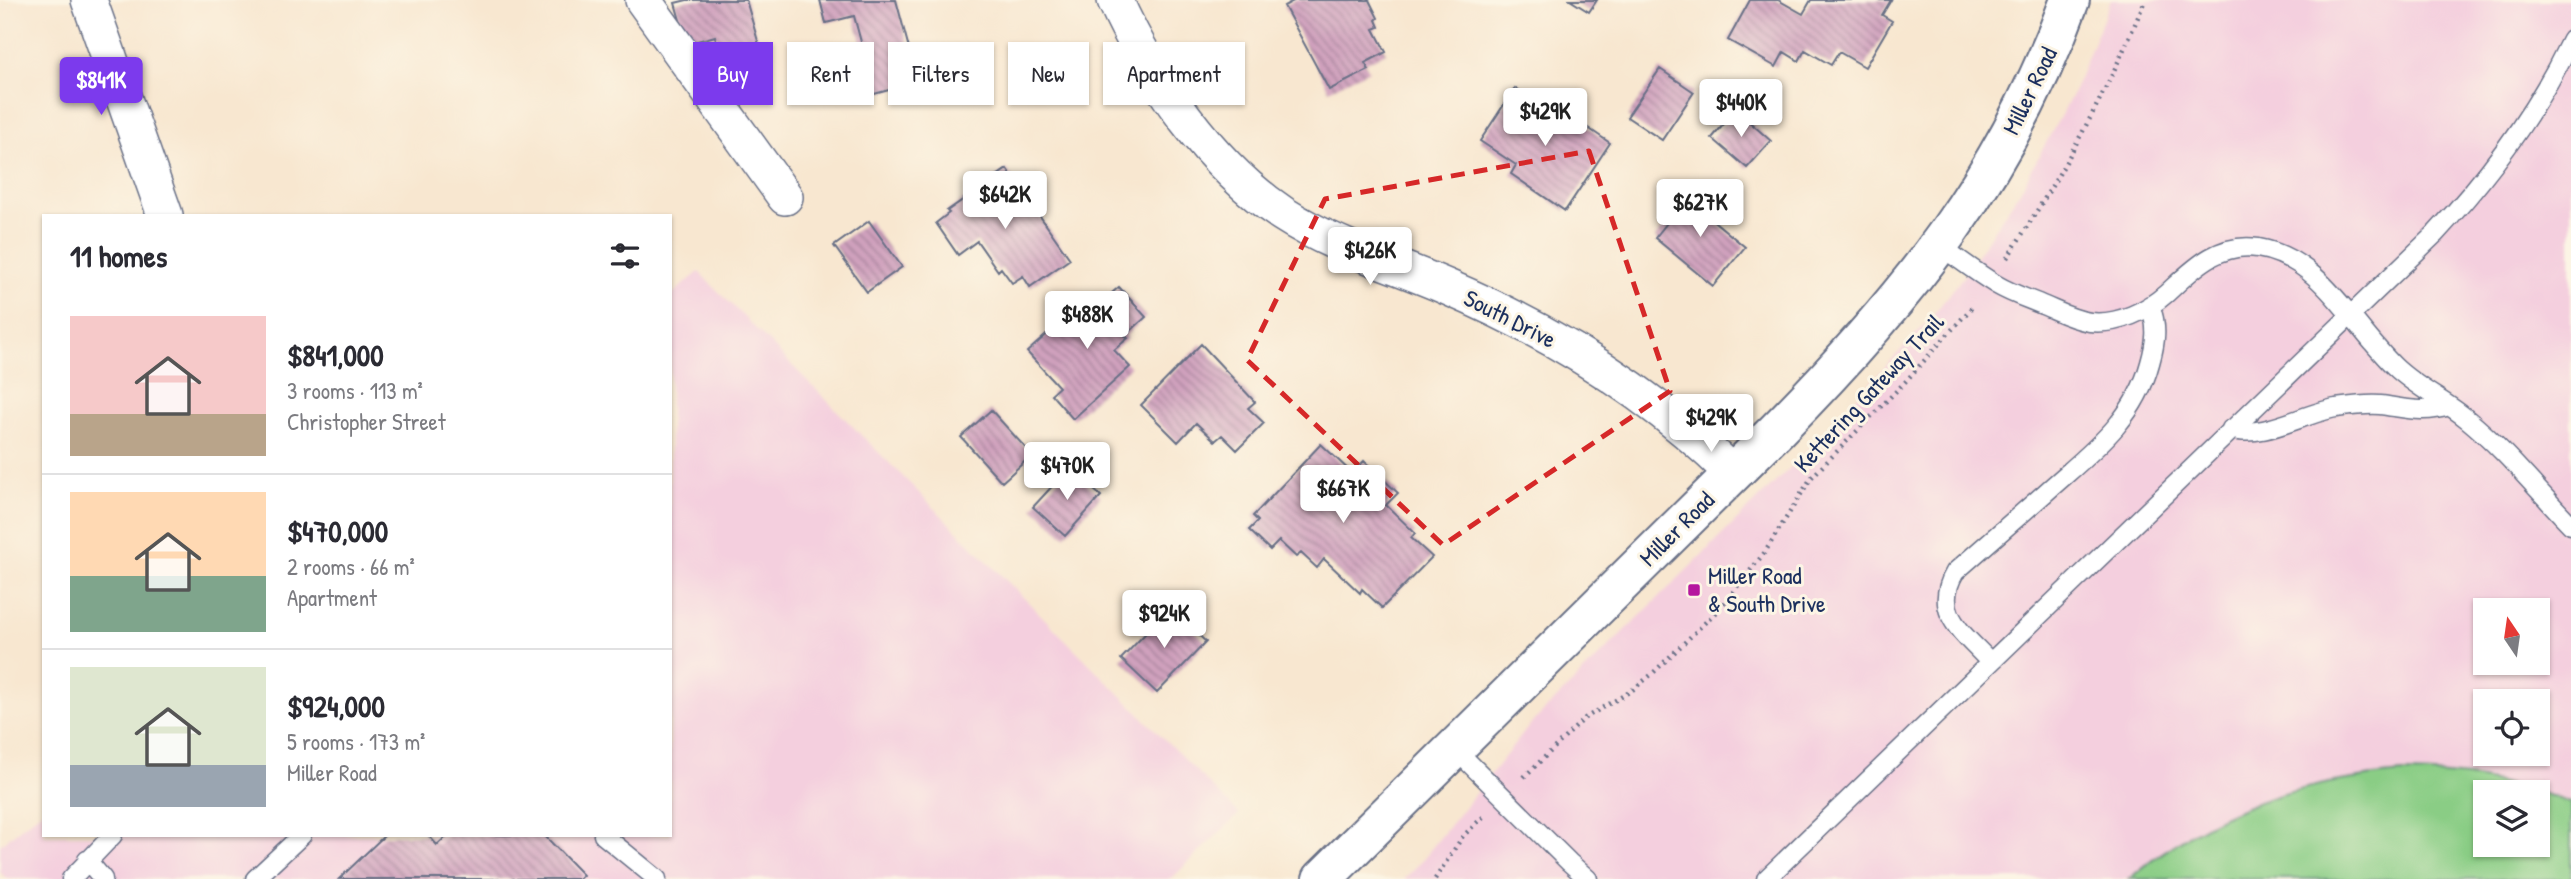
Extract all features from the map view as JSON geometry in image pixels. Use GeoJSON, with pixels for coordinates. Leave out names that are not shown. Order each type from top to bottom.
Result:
{"type":"FeatureCollection","features":[{"type":"Feature","properties":{"kind":"main road","name":"Miller Road"},"geometry":{"type":"LineString","coordinates":[[1322,879],[1733,474],[1871,331],[1940,246],[1974,196],[2037,79],[2070,0]]}},
{"type":"Feature","properties":{"kind":"street"},"geometry":{"type":"LineString","coordinates":[[89,0],[165,214]]}},
{"type":"Feature","properties":{"kind":"street"},"geometry":{"type":"LineString","coordinates":[[643,0],[785,197]]}},
{"type":"Feature","properties":{"kind":"street","name":"South Drive"},"geometry":{"type":"LineString","coordinates":[[1115,0],[1181,113],[1222,161],[1261,197],[1282,213],[1319,234],[1448,287],[1552,339],[1664,412],[1702,443],[1733,474]]}},
{"type":"Feature","properties":{"kind":"lane"},"geometry":{"type":"LineString","coordinates":[[1766,879],[2435,234],[2482,182],[2523,127],[2571,40]]}},
{"type":"Feature","properties":{"kind":"lane"},"geometry":{"type":"LineString","coordinates":[[1940,246],[1996,284],[2072,317],[2090,322],[2104,322],[2136,313],[2150,305],[2201,262],[2218,253],[2246,247],[2272,252],[2298,263],[2321,283],[2396,368],[2483,433],[2571,525]]}},
{"type":"Feature","properties":{"kind":"lane"},"geometry":{"type":"LineString","coordinates":[[1990,662],[1948,613],[1945,596],[1948,584],[1955,572],[2105,440],[2131,410],[2147,374],[2156,338],[2150,305]]}},
{"type":"Feature","properties":{"kind":"lane"},"geometry":{"type":"LineString","coordinates":[[2231,429],[2255,432],[2300,416],[2348,406],[2383,406],[2420,412],[2449,406]]}},
{"type":"Feature","properties":{"kind":"lane"},"geometry":{"type":"LineString","coordinates":[[1454,748],[1588,879]]}},
{"type":"Feature","properties":{"kind":"lane"},"geometry":{"type":"LineString","coordinates":[[71,879],[111,837]]}},
{"type":"Feature","properties":{"kind":"lane"},"geometry":{"type":"LineString","coordinates":[[255,879],[300,837]]}},
{"type":"Feature","properties":{"kind":"lane"},"geometry":{"type":"LineString","coordinates":[[605,837],[657,879]]}},
{"type":"Feature","properties":{"kind":"lane"},"geometry":{"type":"LineString","coordinates":[[87,860],[103,879]]}},
{"type":"Feature","properties":{"kind":"path"},"geometry":{"type":"LineString","coordinates":[[2003,265],[2075,145],[2114,70],[2145,0]]}},
{"type":"Feature","properties":{"kind":"path","name":"Kettering Gateway Trail"},"geometry":{"type":"LineString","coordinates":[[1523,778],[1585,718],[1641,685],[1721,607],[1760,558],[1811,478],[1906,382],[1979,299]]}},
{"type":"Feature","properties":{"kind":"path"},"geometry":{"type":"LineString","coordinates":[[1435,879],[1464,836]]}},
{"type":"Feature","properties":{"kind":"highlighted area"},"geometry":{"type":"Polygon","coordinates":[[[1589,151],[1670,391],[1443,545],[1247,360],[1325,199],[1589,151]]]}},
{"type":"Feature","properties":{"kind":"shaded area"},"geometry":{"type":"Polygon","coordinates":[[[2111,0],[2571,0],[2571,879],[1404,879],[1419,864],[1530,725],[1802,456],[1930,319],[1959,282],[2020,191],[2073,93],[2111,0]]]}},
{"type":"Feature","properties":{"kind":"shaded area"},"geometry":{"type":"Polygon","coordinates":[[[699,272],[1239,814],[1171,879],[7,879],[0,872],[0,845],[42,811],[42,837],[672,837],[672,294],[699,272]]]}},
{"type":"Feature","properties":{"kind":"green space"},"geometry":{"type":"Polygon","coordinates":[[[2403,773],[2486,780],[2473,780],[2473,857],[2550,857],[2550,796],[2571,803],[2571,879],[2129,879],[2160,854],[2224,817],[2257,803],[2327,783],[2403,773]]]}},
{"type":"Feature","properties":{"kind":"building"},"geometry":{"type":"Polygon","coordinates":[[[687,0],[746,0],[758,42],[717,42],[715,36],[687,44],[675,3],[687,0]]]}},
{"type":"Feature","properties":{"kind":"building"},"geometry":{"type":"Polygon","coordinates":[[[820,0],[896,0],[907,42],[888,42],[888,90],[874,94],[874,42],[861,42],[854,16],[826,23],[820,0]]]}},
{"type":"Feature","properties":{"kind":"building"},"geometry":{"type":"Polygon","coordinates":[[[1295,0],[1369,0],[1378,18],[1376,20],[1379,27],[1374,29],[1386,52],[1365,63],[1369,70],[1329,90],[1284,6],[1295,0]]]}},
{"type":"Feature","properties":{"kind":"building"},"geometry":{"type":"Polygon","coordinates":[[[1570,0],[1597,0],[1589,12],[1570,0]]]}},
{"type":"Feature","properties":{"kind":"building"},"geometry":{"type":"Polygon","coordinates":[[[1750,0],[1778,0],[1803,14],[1811,0],[1891,0],[1882,15],[1892,21],[1865,67],[1839,52],[1831,65],[1805,50],[1799,61],[1784,52],[1776,67],[1728,40],[1750,0]]]}},
{"type":"Feature","properties":{"kind":"building"},"geometry":{"type":"Polygon","coordinates":[[[1660,69],[1694,92],[1662,140],[1627,117],[1660,69]]]}},
{"type":"Feature","properties":{"kind":"building"},"geometry":{"type":"Polygon","coordinates":[[[1515,88],[1570,125],[1575,119],[1610,143],[1565,211],[1511,174],[1516,165],[1480,141],[1515,88]]]}},
{"type":"Feature","properties":{"kind":"building"},"geometry":{"type":"Polygon","coordinates":[[[1736,110],[1771,141],[1747,168],[1712,138],[1736,110]]]}},
{"type":"Feature","properties":{"kind":"building"},"geometry":{"type":"Polygon","coordinates":[[[1007,169],[1070,259],[1030,287],[1023,276],[1012,283],[1001,268],[998,271],[977,241],[958,255],[936,223],[949,213],[947,211],[1007,169]]]}},
{"type":"Feature","properties":{"kind":"building"},"geometry":{"type":"Polygon","coordinates":[[[1694,186],[1712,201],[1703,212],[1745,247],[1713,286],[1655,238],[1694,186]]]}},
{"type":"Feature","properties":{"kind":"building"},"geometry":{"type":"Polygon","coordinates":[[[869,221],[902,267],[867,292],[834,246],[869,221]]]}},
{"type":"Feature","properties":{"kind":"building"},"geometry":{"type":"Polygon","coordinates":[[[1119,287],[1146,317],[1114,350],[1130,367],[1073,419],[1051,394],[1059,387],[1027,352],[1072,312],[1076,316],[1094,300],[1098,305],[1119,287]]]}},
{"type":"Feature","properties":{"kind":"building"},"geometry":{"type":"Polygon","coordinates":[[[1201,344],[1255,402],[1248,408],[1264,423],[1237,450],[1222,435],[1215,441],[1196,423],[1178,442],[1141,405],[1201,344]]]}},
{"type":"Feature","properties":{"kind":"building"},"geometry":{"type":"Polygon","coordinates":[[[991,410],[1032,455],[1002,482],[961,437],[991,410]]]}},
{"type":"Feature","properties":{"kind":"building"},"geometry":{"type":"Polygon","coordinates":[[[1321,444],[1352,473],[1364,461],[1398,493],[1386,505],[1415,533],[1411,538],[1432,557],[1382,608],[1362,589],[1360,593],[1324,559],[1317,568],[1301,553],[1296,557],[1279,541],[1270,550],[1249,530],[1258,521],[1253,516],[1321,444]]]}},
{"type":"Feature","properties":{"kind":"building"},"geometry":{"type":"Polygon","coordinates":[[[1069,468],[1101,496],[1065,536],[1033,507],[1069,468]]]}},
{"type":"Feature","properties":{"kind":"building"},"geometry":{"type":"Polygon","coordinates":[[[1170,608],[1206,642],[1157,693],[1121,659],[1170,608]]]}},
{"type":"Feature","properties":{"kind":"building"},"geometry":{"type":"Polygon","coordinates":[[[383,837],[430,837],[437,845],[446,837],[546,837],[583,875],[579,879],[339,879],[383,837]]]}},
{"type":"Feature","properties":{"kind":"place","name":"Miller Road & South Drive"},"geometry":{"type":"Point","coordinates":[1694,590]}}]}
